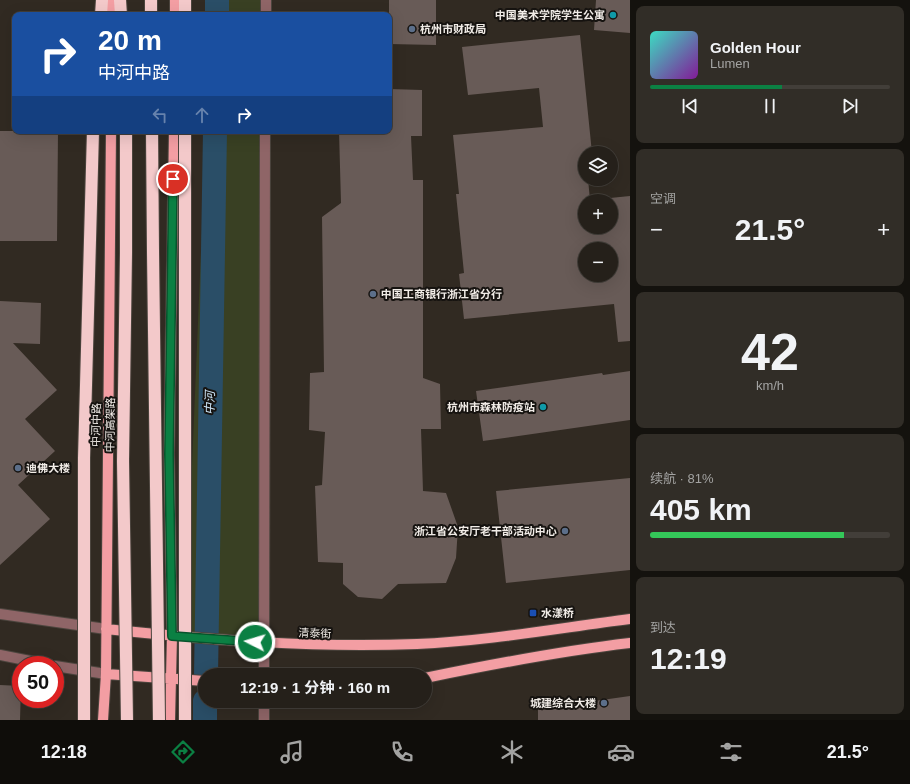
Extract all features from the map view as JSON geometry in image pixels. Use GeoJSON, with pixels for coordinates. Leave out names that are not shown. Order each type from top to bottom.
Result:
{"type":"FeatureCollection","features":[{"type":"Feature","properties":{"kind":"highway"},"geometry":{"type":"LineString","coordinates":[[101,12],[102,0]]}},
{"type":"Feature","properties":{"kind":"highway"},"geometry":{"type":"LineString","coordinates":[[120,0],[121,12]]}},
{"type":"Feature","properties":{"kind":"highway"},"geometry":{"type":"LineString","coordinates":[[151,0],[151,12]]}},
{"type":"Feature","properties":{"kind":"highway"},"geometry":{"type":"LineString","coordinates":[[185,0],[185,12]]}},
{"type":"Feature","properties":{"kind":"highway"},"geometry":{"type":"LineString","coordinates":[[84,720],[84,458],[93,134]]}},
{"type":"Feature","properties":{"kind":"highway","name":"中河高架路"},"geometry":{"type":"LineString","coordinates":[[126,134],[127,186],[123,461],[127,720]]}},
{"type":"Feature","properties":{"kind":"highway"},"geometry":{"type":"LineString","coordinates":[[152,134],[160,720]]}},
{"type":"Feature","properties":{"kind":"highway"},"geometry":{"type":"LineString","coordinates":[[185,134],[185,720]]}},
{"type":"Feature","properties":{"kind":"main road"},"geometry":{"type":"LineString","coordinates":[[110,0],[110,12]]}},
{"type":"Feature","properties":{"kind":"main road"},"geometry":{"type":"LineString","coordinates":[[175,0],[175,12]]}},
{"type":"Feature","properties":{"kind":"main road","name":"中河中路"},"geometry":{"type":"LineString","coordinates":[[103,720],[106,674],[111,134]]}},
{"type":"Feature","properties":{"kind":"main road"},"geometry":{"type":"LineString","coordinates":[[170,720],[172,636],[169,454],[174,134]]}},
{"type":"Feature","properties":{"kind":"main road","name":"清泰街"},"geometry":{"type":"LineString","coordinates":[[106,629],[191,638],[340,646],[418,644],[492,637],[630,619]]}},
{"type":"Feature","properties":{"kind":"main road"},"geometry":{"type":"LineString","coordinates":[[432,676],[558,652],[630,643]]}},
{"type":"Feature","properties":{"kind":"main road"},"geometry":{"type":"LineString","coordinates":[[106,674],[198,681]]}},
{"type":"Feature","properties":{"kind":"street"},"geometry":{"type":"LineString","coordinates":[[266,0],[266,12]]}},
{"type":"Feature","properties":{"kind":"street"},"geometry":{"type":"LineString","coordinates":[[264,668],[265,134]]}},
{"type":"Feature","properties":{"kind":"street","name":"清泰街"},"geometry":{"type":"LineString","coordinates":[[0,614],[106,629]]}},
{"type":"Feature","properties":{"kind":"street"},"geometry":{"type":"LineString","coordinates":[[0,655],[12,657]]}},
{"type":"Feature","properties":{"kind":"street"},"geometry":{"type":"LineString","coordinates":[[64,667],[106,674]]}},
{"type":"Feature","properties":{"kind":"street"},"geometry":{"type":"LineString","coordinates":[[264,708],[264,720]]}},
{"type":"Feature","properties":{"kind":"green space"},"geometry":{"type":"Polygon","coordinates":[[[212,0],[267,0],[267,12],[211,12],[212,0]]]}},
{"type":"Feature","properties":{"kind":"green space"},"geometry":{"type":"Polygon","coordinates":[[[206,134],[266,134],[264,643],[185,633],[206,134]]]}},
{"type":"Feature","properties":{"kind":"building","name":"杭州市财政局"},"geometry":{"type":"Polygon","coordinates":[[[389,0],[436,0],[436,45],[392,44],[392,12],[389,12],[389,0]]]}},
{"type":"Feature","properties":{"kind":"building","name":"中国美术学院学生公寓"},"geometry":{"type":"Polygon","coordinates":[[[596,0],[630,0],[630,33],[594,30],[596,0]]]}},
{"type":"Feature","properties":{"kind":"building"},"geometry":{"type":"Polygon","coordinates":[[[580,35],[591,146],[578,146],[578,186],[589,186],[589,194],[578,194],[578,234],[618,234],[618,197],[630,196],[630,341],[618,342],[614,304],[464,319],[459,274],[464,273],[456,194],[459,194],[453,135],[543,127],[539,88],[468,95],[462,47],[580,35]]]}},
{"type":"Feature","properties":{"kind":"building","name":"中国工商银行浙江省分行"},"geometry":{"type":"Polygon","coordinates":[[[392,89],[422,90],[422,136],[411,136],[413,180],[423,180],[423,378],[440,384],[441,429],[421,429],[423,491],[446,493],[458,527],[456,558],[446,583],[398,584],[382,599],[358,597],[343,584],[343,563],[318,562],[315,486],[322,485],[325,432],[309,430],[310,373],[324,372],[322,217],[341,203],[339,134],[392,134],[392,89]]]}},
{"type":"Feature","properties":{"kind":"building"},"geometry":{"type":"Polygon","coordinates":[[[0,131],[12,131],[12,134],[58,134],[57,241],[0,241],[0,131]]]}},
{"type":"Feature","properties":{"kind":"building","name":"迪佛大楼"},"geometry":{"type":"Polygon","coordinates":[[[0,301],[41,303],[40,344],[13,343],[57,390],[25,419],[55,451],[18,485],[50,519],[0,565],[0,301]]]}},
{"type":"Feature","properties":{"kind":"building","name":"杭州市森林防疫站"},"geometry":{"type":"Polygon","coordinates":[[[630,371],[630,420],[483,441],[476,391],[602,373],[603,375],[630,371]]]}},
{"type":"Feature","properties":{"kind":"building","name":"浙江省公安厅老干部活动中心"},"geometry":{"type":"Polygon","coordinates":[[[630,478],[630,570],[506,583],[496,491],[630,478]]]}},
{"type":"Feature","properties":{"kind":"building"},"geometry":{"type":"Polygon","coordinates":[[[0,685],[12,686],[12,708],[20,708],[20,720],[0,720],[0,685]]]}},
{"type":"Feature","properties":{"kind":"building","name":"城建综合大楼"},"geometry":{"type":"Polygon","coordinates":[[[630,696],[630,720],[538,720],[538,709],[630,696]]]}},
{"type":"Feature","properties":{"kind":"waterway","name":"中河"},"geometry":{"type":"LineString","coordinates":[[217,0],[217,12]]}},
{"type":"Feature","properties":{"kind":"waterway","name":"中河"},"geometry":{"type":"LineString","coordinates":[[206,668],[215,134]]}},
{"type":"Feature","properties":{"kind":"waterway","name":"中河"},"geometry":{"type":"LineString","coordinates":[[205,708],[205,720]]}},
{"type":"Feature","properties":{"kind":"place","name":"中国美术学院学生公寓"},"geometry":{"type":"Point","coordinates":[613,15]}},
{"type":"Feature","properties":{"kind":"place","name":"杭州市财政局"},"geometry":{"type":"Point","coordinates":[412,29]}},
{"type":"Feature","properties":{"kind":"place","name":"中国工商银行浙江省分行"},"geometry":{"type":"Point","coordinates":[373,294]}},
{"type":"Feature","properties":{"kind":"place","name":"杭州市森林防疫站"},"geometry":{"type":"Point","coordinates":[543,407]}},
{"type":"Feature","properties":{"kind":"place","name":"迪佛大楼"},"geometry":{"type":"Point","coordinates":[18,468]}},
{"type":"Feature","properties":{"kind":"place","name":"浙江省公安厅老干部活动中心"},"geometry":{"type":"Point","coordinates":[565,531]}},
{"type":"Feature","properties":{"kind":"place","name":"水漾桥"},"geometry":{"type":"Point","coordinates":[533,613]}},
{"type":"Feature","properties":{"kind":"place","name":"城建综合大楼"},"geometry":{"type":"Point","coordinates":[604,703]}},
{"type":"Feature","properties":{"kind":"route"},"geometry":{"type":"LineString","coordinates":[[173,179],[169,454],[172,636],[255,642]]}}]}
